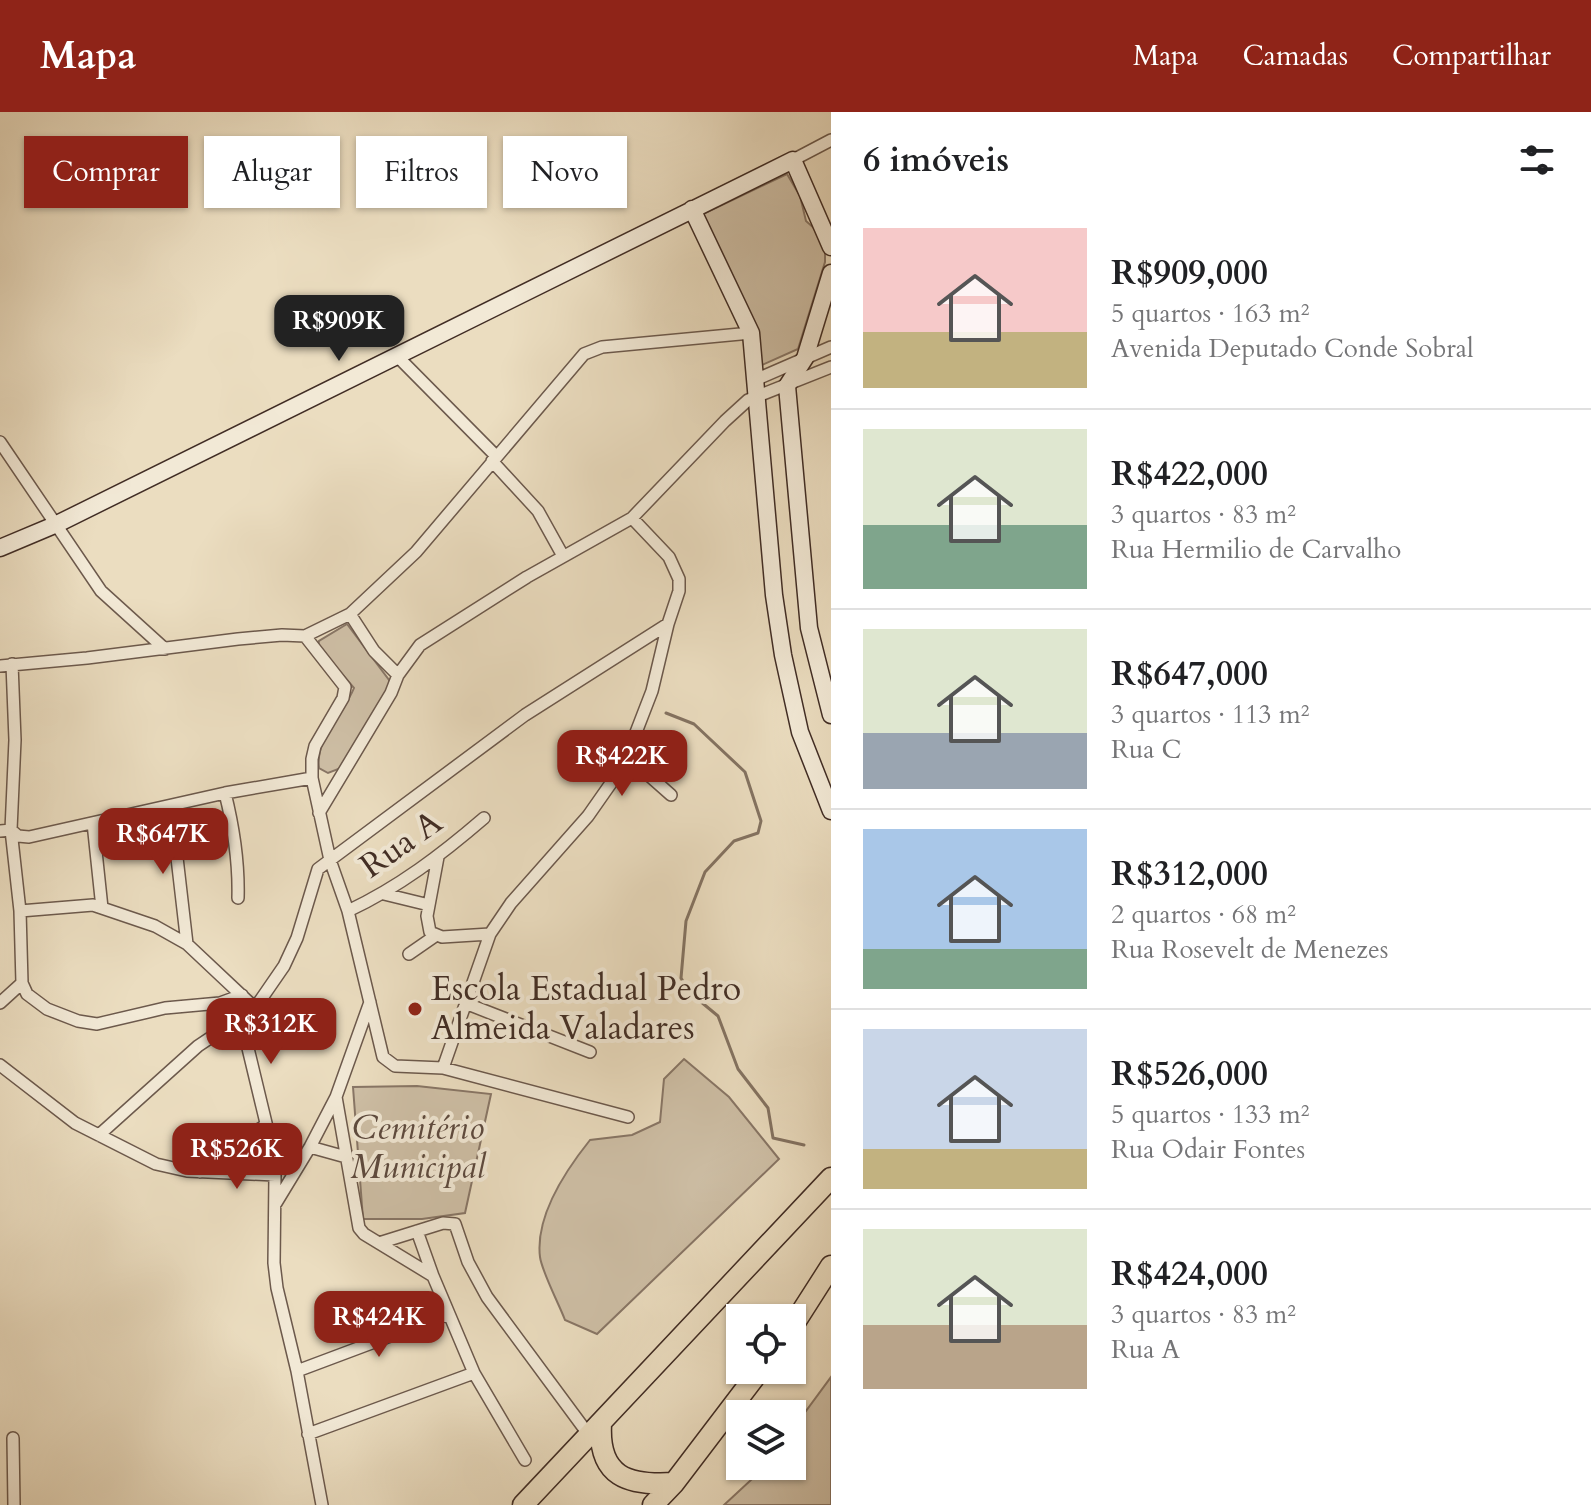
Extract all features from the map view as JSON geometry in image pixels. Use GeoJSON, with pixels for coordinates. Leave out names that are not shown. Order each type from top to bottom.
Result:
{"type":"FeatureCollection","features":[{"type":"Feature","properties":{"kind":"highway"},"geometry":{"type":"LineString","coordinates":[[523,1505],[592,1426],[831,1178]]}},
{"type":"Feature","properties":{"kind":"highway"},"geometry":{"type":"LineString","coordinates":[[806,1305],[831,1266]]}},
{"type":"Feature","properties":{"kind":"highway"},"geometry":{"type":"LineString","coordinates":[[653,1505],[674,1483],[749,1384]]}},
{"type":"Feature","properties":{"kind":"highway"},"geometry":{"type":"LineString","coordinates":[[592,1426],[600,1437],[606,1460],[618,1475],[638,1483],[674,1483]]}},
{"type":"Feature","properties":{"kind":"main road"},"geometry":{"type":"LineString","coordinates":[[0,548],[57,524],[793,160],[831,247]]}},
{"type":"Feature","properties":{"kind":"main road"},"geometry":{"type":"LineString","coordinates":[[692,209],[751,333],[774,595],[783,655],[800,732],[831,811]]}},
{"type":"Feature","properties":{"kind":"main road"},"geometry":{"type":"LineString","coordinates":[[831,273],[805,358],[787,386],[809,628],[831,715]]}},
{"type":"Feature","properties":{"kind":"street"},"geometry":{"type":"LineString","coordinates":[[793,160],[831,140]]}},
{"type":"Feature","properties":{"kind":"street"},"geometry":{"type":"LineString","coordinates":[[242,995],[220,1003],[165,1008],[90,1024],[40,1005],[27,994],[22,983],[20,911],[6,830],[15,740],[6,665],[282,635],[305,636],[350,614],[416,552],[584,354],[591,350],[751,333]]}},
{"type":"Feature","properties":{"kind":"street"},"geometry":{"type":"LineString","coordinates":[[319,813],[391,693],[398,675],[420,645],[563,556],[632,518],[756,387],[805,358],[831,347]]}},
{"type":"Feature","properties":{"kind":"street"},"geometry":{"type":"LineString","coordinates":[[398,357],[494,458],[538,511],[563,556]]}},
{"type":"Feature","properties":{"kind":"street"},"geometry":{"type":"LineString","coordinates":[[756,387],[787,386],[831,367]]}},
{"type":"Feature","properties":{"kind":"street"},"geometry":{"type":"LineString","coordinates":[[0,442],[101,591],[165,649]]}},
{"type":"Feature","properties":{"kind":"street"},"geometry":{"type":"LineString","coordinates":[[443,1068],[490,934],[511,903],[588,816],[627,756],[652,691],[679,591],[674,564],[632,518]]}},
{"type":"Feature","properties":{"kind":"street"},"geometry":{"type":"LineString","coordinates":[[350,614],[374,651],[398,675]]}},
{"type":"Feature","properties":{"kind":"street"},"geometry":{"type":"LineString","coordinates":[[99,1135],[198,1046],[255,1008],[284,966],[297,938],[318,869],[525,715],[668,624]]}},
{"type":"Feature","properties":{"kind":"street"},"geometry":{"type":"LineString","coordinates":[[305,636],[345,687],[343,698],[315,746],[312,778],[330,860],[348,911],[380,1049],[388,1063],[443,1068],[628,1117]]}},
{"type":"Feature","properties":{"kind":"street"},"geometry":{"type":"LineString","coordinates":[[627,756],[671,795]]}},
{"type":"Feature","properties":{"kind":"street"},"geometry":{"type":"LineString","coordinates":[[6,830],[29,837],[225,793],[312,778]]}},
{"type":"Feature","properties":{"kind":"street"},"geometry":{"type":"LineString","coordinates":[[225,793],[236,839],[238,898]]}},
{"type":"Feature","properties":{"kind":"street"},"geometry":{"type":"LineString","coordinates":[[171,806],[187,944]]}},
{"type":"Feature","properties":{"kind":"street","name":"Rua A"},"geometry":{"type":"LineString","coordinates":[[348,911],[384,894],[438,857],[484,818]]}},
{"type":"Feature","properties":{"kind":"street"},"geometry":{"type":"LineString","coordinates":[[93,823],[102,908]]}},
{"type":"Feature","properties":{"kind":"street"},"geometry":{"type":"LineString","coordinates":[[435,936],[427,925],[438,857]]}},
{"type":"Feature","properties":{"kind":"street"},"geometry":{"type":"LineString","coordinates":[[384,894],[429,905]]}},
{"type":"Feature","properties":{"kind":"street"},"geometry":{"type":"LineString","coordinates":[[20,911],[82,905],[102,908],[155,926],[187,944],[255,1008]]}},
{"type":"Feature","properties":{"kind":"street"},"geometry":{"type":"LineString","coordinates":[[409,954],[435,936],[490,934]]}},
{"type":"Feature","properties":{"kind":"street"},"geometry":{"type":"LineString","coordinates":[[0,1003],[22,983]]}},
{"type":"Feature","properties":{"kind":"street"},"geometry":{"type":"LineString","coordinates":[[276,1203],[336,1097],[370,1001]]}},
{"type":"Feature","properties":{"kind":"street"},"geometry":{"type":"LineString","coordinates":[[465,1003],[590,1052]]}},
{"type":"Feature","properties":{"kind":"street"},"geometry":{"type":"LineString","coordinates":[[237,1019],[247,1044],[275,1175],[275,1276],[297,1371],[322,1505]]}},
{"type":"Feature","properties":{"kind":"street"},"geometry":{"type":"LineString","coordinates":[[0,1065],[75,1123],[156,1164],[200,1172],[275,1175]]}},
{"type":"Feature","properties":{"kind":"street"},"geometry":{"type":"LineString","coordinates":[[336,1097],[355,1219],[364,1234],[433,1276]]}},
{"type":"Feature","properties":{"kind":"street"},"geometry":{"type":"LineString","coordinates":[[200,1172],[235,1144],[266,1125]]}},
{"type":"Feature","properties":{"kind":"street"},"geometry":{"type":"LineString","coordinates":[[310,1147],[346,1157]]}},
{"type":"Feature","properties":{"kind":"street"},"geometry":{"type":"LineString","coordinates":[[379,1243],[443,1223],[455,1224],[468,1262],[487,1297],[592,1426]]}},
{"type":"Feature","properties":{"kind":"street"},"geometry":{"type":"LineString","coordinates":[[417,1231],[474,1373],[525,1460]]}},
{"type":"Feature","properties":{"kind":"street"},"geometry":{"type":"LineString","coordinates":[[297,1371],[449,1314]]}},
{"type":"Feature","properties":{"kind":"street"},"geometry":{"type":"LineString","coordinates":[[308,1434],[474,1373]]}},
{"type":"Feature","properties":{"kind":"street"},"geometry":{"type":"LineString","coordinates":[[13,1438],[14,1505]]}},
{"type":"Feature","properties":{"kind":"green space"},"geometry":{"type":"Polygon","coordinates":[[[787,174],[800,196],[806,221],[815,229],[825,252],[825,262],[798,349],[762,365],[703,214],[787,174]]]}},
{"type":"Feature","properties":{"kind":"green space"},"geometry":{"type":"Polygon","coordinates":[[[347,624],[389,680],[390,687],[341,768],[328,773],[319,768],[321,746],[354,688],[318,646],[319,641],[347,624]]]}},
{"type":"Feature","properties":{"kind":"green space"},"geometry":{"type":"Polygon","coordinates":[[[684,1059],[729,1097],[779,1159],[597,1334],[565,1320],[547,1279],[541,1263],[540,1241],[547,1210],[562,1179],[590,1140],[632,1135],[660,1122],[664,1079],[684,1059]]]}},
{"type":"Feature","properties":{"kind":"green space","name":"Cemitério Municipal"},"geometry":{"type":"Polygon","coordinates":[[[417,1086],[491,1094],[465,1213],[422,1219],[363,1219],[353,1087],[417,1086]]]}},
{"type":"Feature","properties":{"kind":"green space"},"geometry":{"type":"Polygon","coordinates":[[[831,1377],[831,1505],[724,1505],[751,1480],[806,1480],[806,1411],[831,1377]]]}},
{"type":"Feature","properties":{"kind":"waterway"},"geometry":{"type":"LineString","coordinates":[[666,713],[694,724],[745,772],[761,821],[758,833],[734,841],[705,872],[686,921],[681,978],[689,992],[718,1016],[738,1069],[768,1108],[773,1138],[804,1145]]}},
{"type":"Feature","properties":{"kind":"place","name":"Escola Estadual Pedro Almeida Valadares"},"geometry":{"type":"Point","coordinates":[415,1009]}}]}
